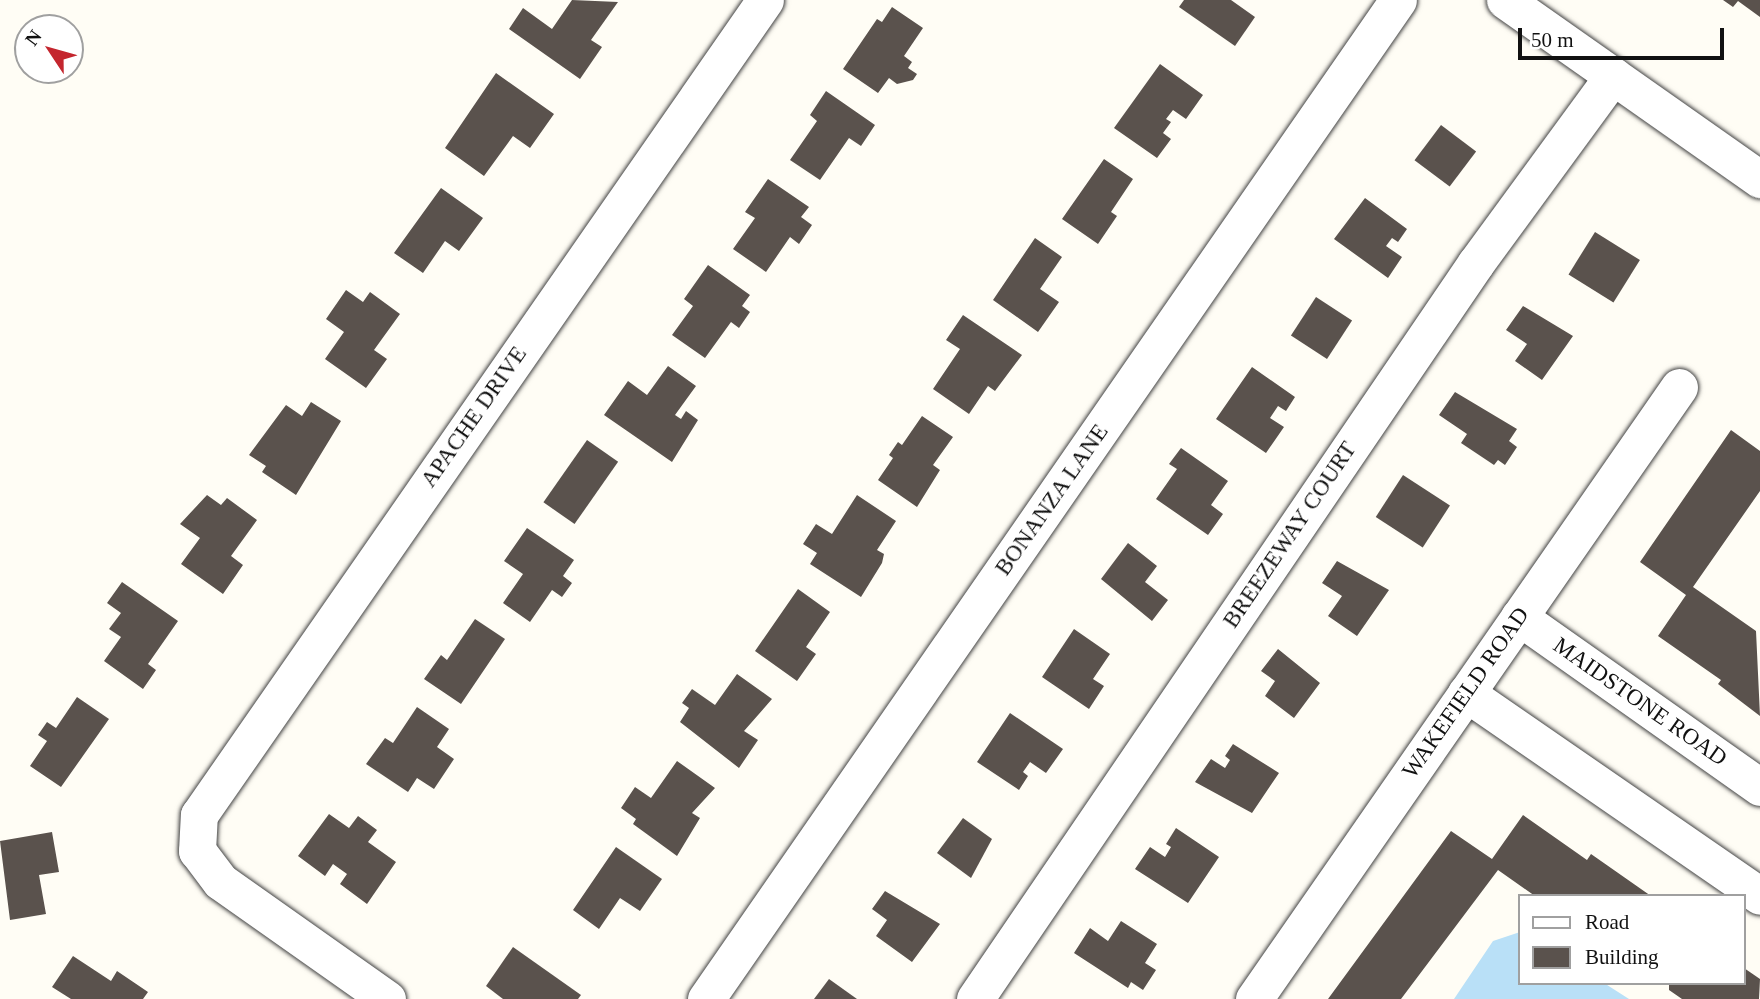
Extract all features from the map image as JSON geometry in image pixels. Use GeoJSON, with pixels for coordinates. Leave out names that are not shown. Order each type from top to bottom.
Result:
{"type":"FeatureCollection","features":[{"type":"Feature","properties":{"kind":"street","name":"APACHE DRIVE"},"geometry":{"type":"LineString","coordinates":[[387,999],[220,881],[200,858],[194,838],[202,808],[765,0]]}},
{"type":"Feature","properties":{"kind":"street","name":"BONANZA LANE"},"geometry":{"type":"LineString","coordinates":[[706,999],[1398,0]]}},
{"type":"Feature","properties":{"kind":"street"},"geometry":{"type":"LineString","coordinates":[[1505,0],[1760,179]]}},
{"type":"Feature","properties":{"kind":"street","name":"BREEZEWAY COURT"},"geometry":{"type":"LineString","coordinates":[[975,999],[1468,274],[1613,76]]}},
{"type":"Feature","properties":{"kind":"street","name":"WAKEFIELD ROAD"},"geometry":{"type":"LineString","coordinates":[[1254,999],[1679,387]]}},
{"type":"Feature","properties":{"kind":"street","name":"MAIDSTONE ROAD"},"geometry":{"type":"LineString","coordinates":[[1519,617],[1760,787]]}},
{"type":"Feature","properties":{"kind":"street"},"geometry":{"type":"LineString","coordinates":[[1466,692],[1760,896]]}},
{"type":"Feature","properties":{"kind":"water"},"geometry":{"type":"Polygon","coordinates":[[[1518,933],[1518,985],[1607,985],[1629,999],[1454,999],[1493,941],[1518,933]]]}},
{"type":"Feature","properties":{"kind":"building"},"geometry":{"type":"Polygon","coordinates":[[[572,0],[618,2],[591,40],[602,47],[580,79],[509,29],[523,8],[552,29],[572,0]]]}},
{"type":"Feature","properties":{"kind":"building"},"geometry":{"type":"Polygon","coordinates":[[[1184,0],[1231,0],[1255,17],[1235,46],[1179,7],[1184,0]]]}},
{"type":"Feature","properties":{"kind":"building"},"geometry":{"type":"Polygon","coordinates":[[[1723,0],[1760,0],[1760,17],[1738,1],[1733,7],[1723,0]]]}},
{"type":"Feature","properties":{"kind":"building"},"geometry":{"type":"Polygon","coordinates":[[[892,7],[923,28],[904,56],[912,62],[908,68],[917,74],[913,80],[897,84],[889,78],[878,93],[843,69],[877,19],[882,22],[892,7]]]}},
{"type":"Feature","properties":{"kind":"building"},"geometry":{"type":"Polygon","coordinates":[[[1160,64],[1203,95],[1186,119],[1173,110],[1166,119],[1171,122],[1163,133],[1171,139],[1157,158],[1114,128],[1160,64]]]}},
{"type":"Feature","properties":{"kind":"building"},"geometry":{"type":"Polygon","coordinates":[[[496,73],[554,114],[530,148],[513,136],[484,176],[445,148],[496,73]]]}},
{"type":"Feature","properties":{"kind":"building"},"geometry":{"type":"Polygon","coordinates":[[[826,91],[875,125],[861,146],[849,138],[820,180],[790,160],[817,121],[810,115],[826,91]]]}},
{"type":"Feature","properties":{"kind":"building"},"geometry":{"type":"Polygon","coordinates":[[[1441,125],[1476,151],[1450,187],[1415,160],[1441,125]]]}},
{"type":"Feature","properties":{"kind":"building"},"geometry":{"type":"Polygon","coordinates":[[[1104,159],[1133,179],[1111,212],[1117,216],[1098,244],[1062,219],[1104,159]]]}},
{"type":"Feature","properties":{"kind":"building"},"geometry":{"type":"Polygon","coordinates":[[[768,179],[809,207],[801,217],[812,225],[799,244],[790,237],[766,272],[733,249],[755,218],[745,212],[768,179]]]}},
{"type":"Feature","properties":{"kind":"building"},"geometry":{"type":"Polygon","coordinates":[[[441,188],[483,218],[459,251],[445,241],[423,273],[394,253],[441,188]]]}},
{"type":"Feature","properties":{"kind":"building"},"geometry":{"type":"Polygon","coordinates":[[[1365,198],[1407,229],[1398,242],[1392,238],[1386,246],[1402,257],[1388,278],[1334,239],[1365,198]]]}},
{"type":"Feature","properties":{"kind":"building"},"geometry":{"type":"Polygon","coordinates":[[[1595,232],[1640,260],[1613,302],[1569,274],[1595,232]]]}},
{"type":"Feature","properties":{"kind":"building"},"geometry":{"type":"Polygon","coordinates":[[[1035,238],[1062,257],[1040,289],[1059,302],[1038,332],[993,300],[1035,238]]]}},
{"type":"Feature","properties":{"kind":"building"},"geometry":{"type":"Polygon","coordinates":[[[708,265],[750,295],[742,306],[750,312],[739,328],[731,322],[705,358],[672,335],[693,306],[684,299],[708,265]]]}},
{"type":"Feature","properties":{"kind":"building"},"geometry":{"type":"Polygon","coordinates":[[[346,290],[363,302],[370,292],[400,314],[374,350],[387,359],[366,388],[325,359],[344,332],[326,319],[346,290]]]}},
{"type":"Feature","properties":{"kind":"building"},"geometry":{"type":"Polygon","coordinates":[[[1316,297],[1352,320],[1327,359],[1291,336],[1316,297]]]}},
{"type":"Feature","properties":{"kind":"building"},"geometry":{"type":"Polygon","coordinates":[[[1523,306],[1573,336],[1542,380],[1515,361],[1527,344],[1506,330],[1523,306]]]}},
{"type":"Feature","properties":{"kind":"building"},"geometry":{"type":"Polygon","coordinates":[[[963,315],[1022,355],[995,391],[988,386],[969,414],[933,389],[960,349],[946,340],[963,315]]]}},
{"type":"Feature","properties":{"kind":"building"},"geometry":{"type":"Polygon","coordinates":[[[668,366],[696,386],[675,415],[681,419],[686,411],[698,420],[672,462],[604,415],[628,381],[647,395],[668,366]]]}},
{"type":"Feature","properties":{"kind":"building"},"geometry":{"type":"Polygon","coordinates":[[[1252,367],[1295,397],[1286,411],[1278,406],[1270,418],[1284,427],[1266,453],[1216,419],[1252,367]]]}},
{"type":"Feature","properties":{"kind":"building"},"geometry":{"type":"Polygon","coordinates":[[[1455,392],[1517,429],[1509,441],[1517,447],[1505,465],[1498,460],[1494,465],[1461,443],[1467,434],[1439,415],[1455,392]]]}},
{"type":"Feature","properties":{"kind":"building"},"geometry":{"type":"Polygon","coordinates":[[[311,402],[341,421],[296,495],[262,472],[266,466],[249,455],[286,405],[302,416],[311,402]]]}},
{"type":"Feature","properties":{"kind":"building"},"geometry":{"type":"Polygon","coordinates":[[[922,416],[953,437],[933,465],[940,470],[917,507],[878,480],[893,458],[889,455],[898,442],[902,445],[922,416]]]}},
{"type":"Feature","properties":{"kind":"building"},"geometry":{"type":"Polygon","coordinates":[[[1731,430],[1760,451],[1760,491],[1693,587],[1756,631],[1760,716],[1718,684],[1721,680],[1658,636],[1686,595],[1640,562],[1731,430]]]}},
{"type":"Feature","properties":{"kind":"building"},"geometry":{"type":"Polygon","coordinates":[[[587,440],[618,462],[575,524],[543,502],[587,440]]]}},
{"type":"Feature","properties":{"kind":"building"},"geometry":{"type":"Polygon","coordinates":[[[1181,448],[1228,481],[1211,505],[1223,514],[1208,535],[1156,499],[1177,469],[1169,464],[1181,448]]]}},
{"type":"Feature","properties":{"kind":"building"},"geometry":{"type":"Polygon","coordinates":[[[1403,475],[1450,505],[1423,547],[1376,517],[1403,475]]]}},
{"type":"Feature","properties":{"kind":"building"},"geometry":{"type":"Polygon","coordinates":[[[207,495],[221,505],[227,498],[257,520],[231,556],[243,565],[223,594],[181,564],[200,538],[180,524],[207,495]]]}},
{"type":"Feature","properties":{"kind":"building"},"geometry":{"type":"Polygon","coordinates":[[[857,495],[896,521],[877,550],[884,554],[882,563],[861,597],[810,564],[817,553],[803,544],[816,524],[832,534],[857,495]]]}},
{"type":"Feature","properties":{"kind":"building"},"geometry":{"type":"Polygon","coordinates":[[[527,528],[574,560],[563,576],[572,583],[562,597],[552,590],[530,622],[503,603],[523,574],[504,561],[527,528]]]}},
{"type":"Feature","properties":{"kind":"building"},"geometry":{"type":"Polygon","coordinates":[[[1128,543],[1157,566],[1145,582],[1168,600],[1152,621],[1101,579],[1128,543]]]}},
{"type":"Feature","properties":{"kind":"building"},"geometry":{"type":"Polygon","coordinates":[[[1337,561],[1389,590],[1357,636],[1328,616],[1342,596],[1322,583],[1337,561]]]}},
{"type":"Feature","properties":{"kind":"building"},"geometry":{"type":"Polygon","coordinates":[[[122,582],[178,621],[148,664],[156,670],[143,689],[104,661],[121,637],[109,629],[121,613],[107,603],[122,582]]]}},
{"type":"Feature","properties":{"kind":"building"},"geometry":{"type":"Polygon","coordinates":[[[798,589],[830,612],[806,647],[816,654],[797,681],[755,651],[798,589]]]}},
{"type":"Feature","properties":{"kind":"building"},"geometry":{"type":"Polygon","coordinates":[[[475,619],[505,639],[461,704],[424,679],[441,655],[447,660],[475,619]]]}},
{"type":"Feature","properties":{"kind":"building"},"geometry":{"type":"Polygon","coordinates":[[[1074,629],[1110,654],[1093,679],[1104,686],[1089,709],[1042,677],[1074,629]]]}},
{"type":"Feature","properties":{"kind":"building"},"geometry":{"type":"Polygon","coordinates":[[[1278,649],[1320,683],[1294,718],[1265,696],[1275,681],[1261,671],[1278,649]]]}},
{"type":"Feature","properties":{"kind":"building"},"geometry":{"type":"Polygon","coordinates":[[[737,674],[772,699],[744,731],[758,740],[739,768],[680,722],[689,708],[682,703],[692,689],[715,705],[737,674]]]}},
{"type":"Feature","properties":{"kind":"building"},"geometry":{"type":"Polygon","coordinates":[[[77,697],[109,719],[61,787],[30,766],[47,741],[38,735],[47,722],[56,728],[77,697]]]}},
{"type":"Feature","properties":{"kind":"building"},"geometry":{"type":"Polygon","coordinates":[[[417,707],[449,729],[437,747],[454,759],[434,789],[417,778],[408,792],[366,764],[385,738],[393,743],[417,707]]]}},
{"type":"Feature","properties":{"kind":"building"},"geometry":{"type":"Polygon","coordinates":[[[1010,713],[1063,749],[1046,773],[1030,762],[1023,772],[1028,776],[1019,790],[977,762],[1010,713]]]}},
{"type":"Feature","properties":{"kind":"building"},"geometry":{"type":"Polygon","coordinates":[[[1233,744],[1279,773],[1252,813],[1195,782],[1211,759],[1225,768],[1230,760],[1225,756],[1233,744]]]}},
{"type":"Feature","properties":{"kind":"building"},"geometry":{"type":"Polygon","coordinates":[[[677,761],[715,788],[692,813],[700,818],[677,856],[633,824],[636,819],[621,808],[635,787],[651,798],[677,761]]]}},
{"type":"Feature","properties":{"kind":"building"},"geometry":{"type":"Polygon","coordinates":[[[329,814],[349,828],[358,816],[377,830],[368,842],[396,862],[367,904],[340,884],[347,874],[333,864],[325,876],[298,856],[329,814]]]}},
{"type":"Feature","properties":{"kind":"building"},"geometry":{"type":"Polygon","coordinates":[[[1523,815],[1587,860],[1591,854],[1648,894],[1532,894],[1498,870],[1401,999],[1328,999],[1451,831],[1492,859],[1523,815]]]}},
{"type":"Feature","properties":{"kind":"building"},"geometry":{"type":"Polygon","coordinates":[[[963,818],[992,839],[971,878],[937,853],[963,818]]]}},
{"type":"Feature","properties":{"kind":"building"},"geometry":{"type":"Polygon","coordinates":[[[1176,828],[1219,857],[1188,903],[1135,869],[1150,847],[1165,857],[1171,847],[1166,844],[1176,828]]]}},
{"type":"Feature","properties":{"kind":"building"},"geometry":{"type":"Polygon","coordinates":[[[52,832],[59,872],[39,875],[46,914],[10,920],[0,841],[52,832]]]}},
{"type":"Feature","properties":{"kind":"building"},"geometry":{"type":"Polygon","coordinates":[[[616,847],[662,879],[640,911],[620,898],[599,929],[573,910],[616,847]]]}},
{"type":"Feature","properties":{"kind":"building"},"geometry":{"type":"Polygon","coordinates":[[[885,891],[940,924],[912,962],[876,936],[887,920],[872,909],[885,891]]]}},
{"type":"Feature","properties":{"kind":"building"},"geometry":{"type":"Polygon","coordinates":[[[1121,921],[1157,944],[1145,963],[1156,970],[1143,990],[1131,982],[1128,988],[1074,953],[1090,928],[1108,941],[1121,921]]]}},
{"type":"Feature","properties":{"kind":"building"},"geometry":{"type":"Polygon","coordinates":[[[513,947],[581,995],[578,999],[503,999],[486,986],[513,947]]]}},
{"type":"Feature","properties":{"kind":"building"},"geometry":{"type":"Polygon","coordinates":[[[73,956],[111,981],[117,971],[148,992],[143,999],[71,999],[52,987],[73,956]]]}},
{"type":"Feature","properties":{"kind":"building"},"geometry":{"type":"Polygon","coordinates":[[[1746,969],[1760,979],[1759,999],[1682,999],[1669,990],[1669,985],[1746,985],[1746,969]]]}},
{"type":"Feature","properties":{"kind":"building"},"geometry":{"type":"Polygon","coordinates":[[[829,979],[857,999],[814,999],[829,979]]]}}]}
